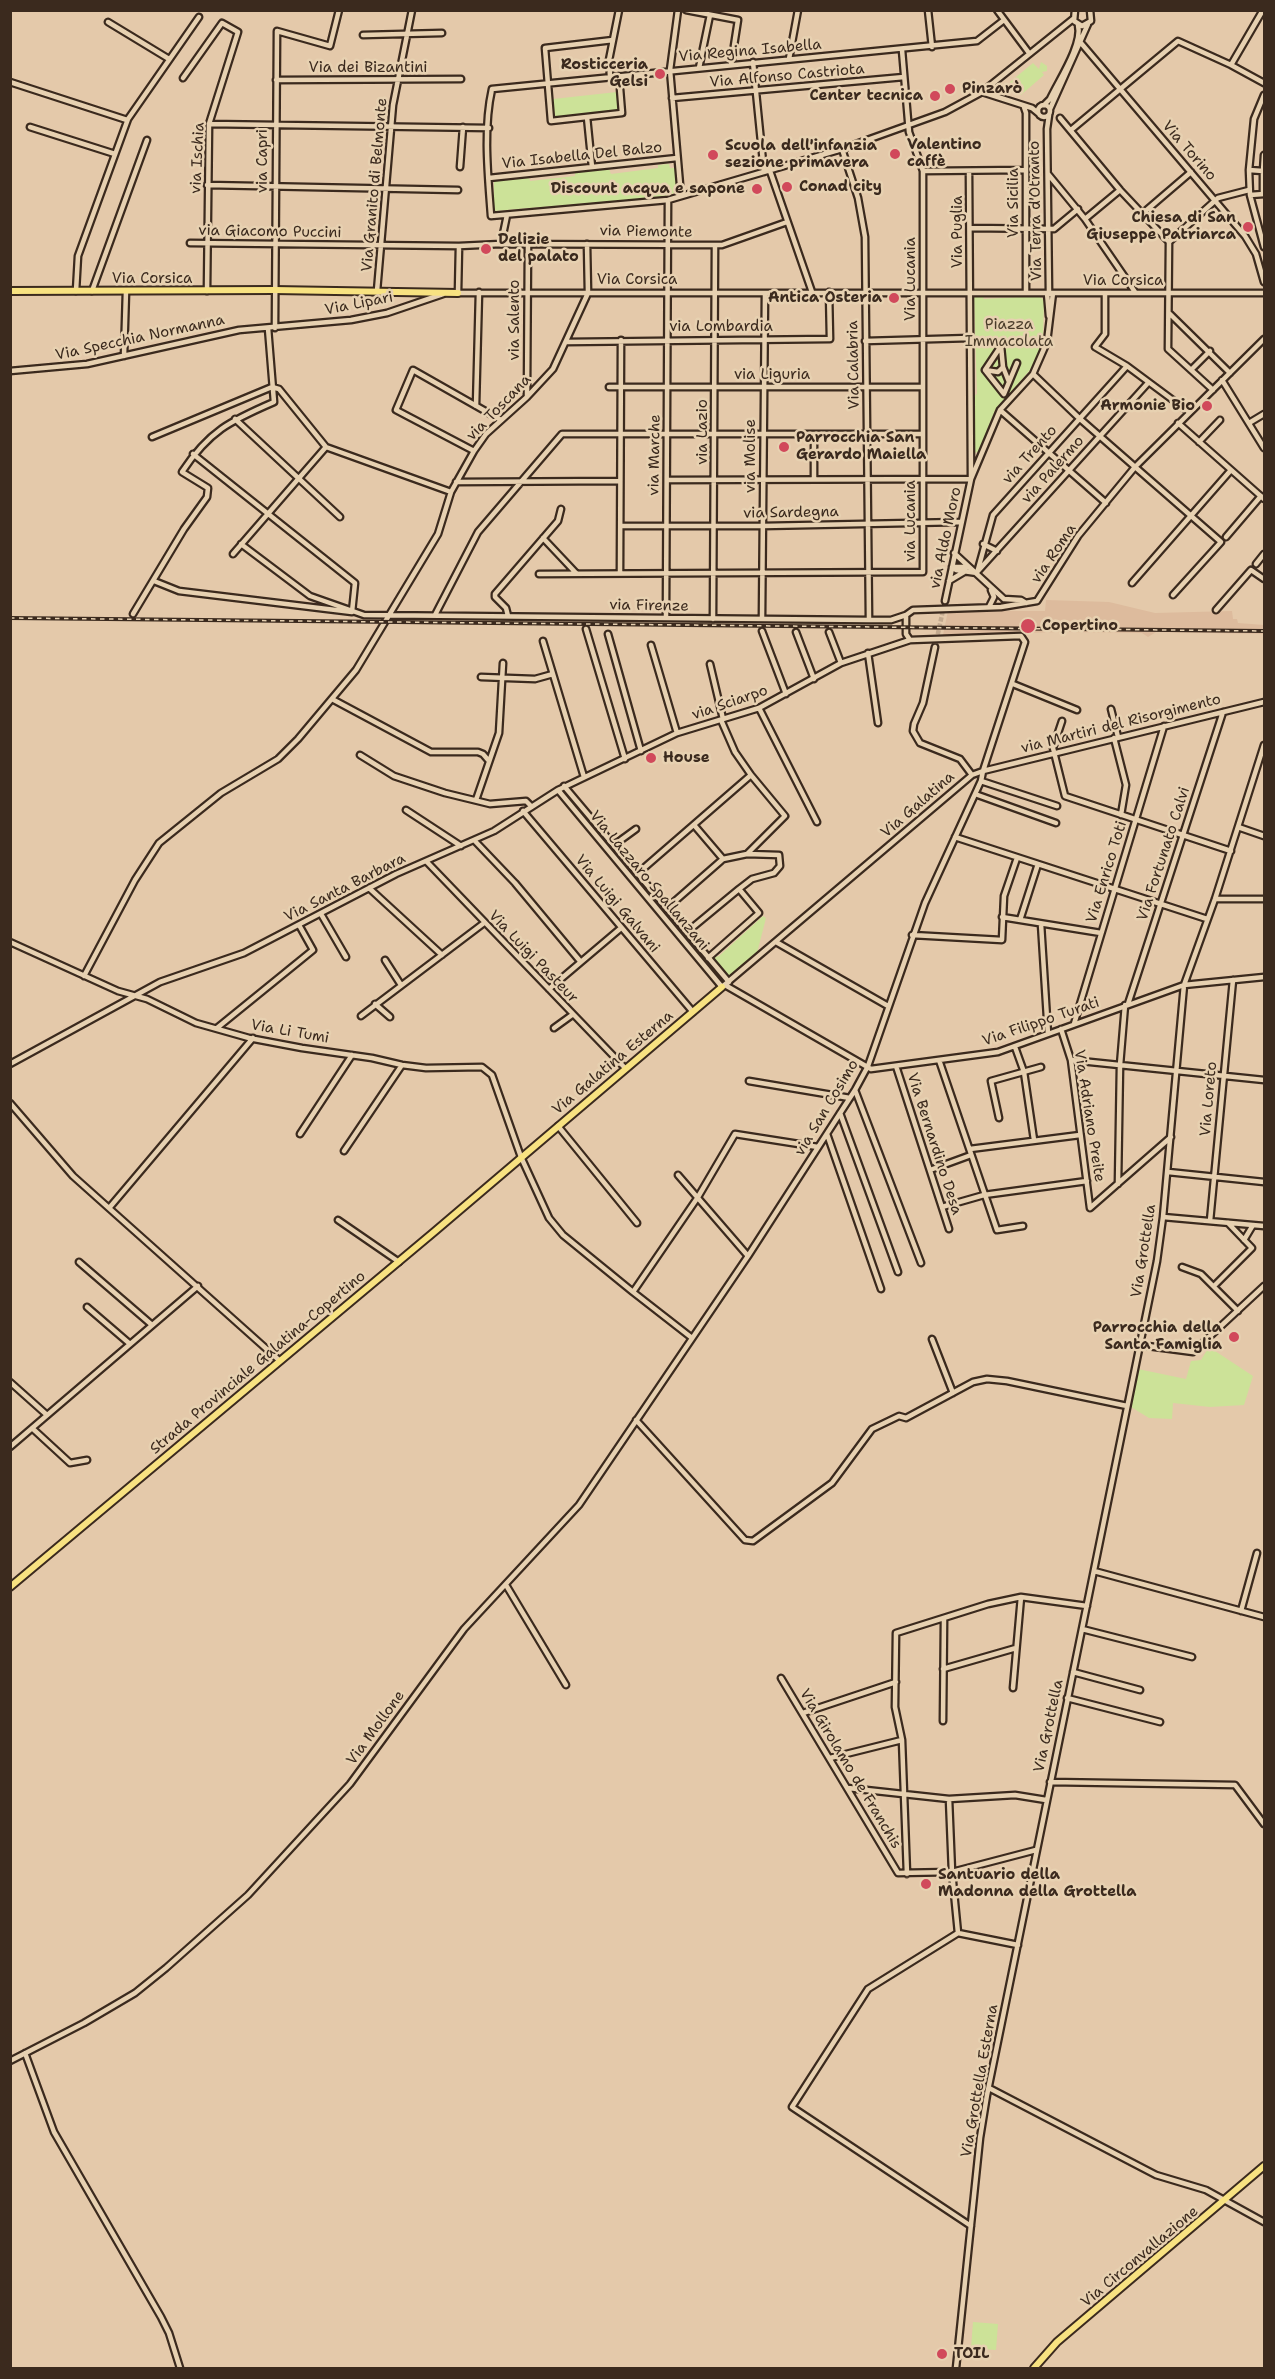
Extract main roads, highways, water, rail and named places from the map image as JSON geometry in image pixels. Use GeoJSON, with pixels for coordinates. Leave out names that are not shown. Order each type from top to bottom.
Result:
{"type":"FeatureCollection","features":[{"type":"Feature","properties":{"kind":"main road","name":"Via Corsica"},"geometry":{"type":"LineString","coordinates":[[10,291],[274,290],[458,293]]}},
{"type":"Feature","properties":{"kind":"main road","name":"Via Galatina Esterna"},"geometry":{"type":"LineString","coordinates":[[521,1157],[725,985]]}},
{"type":"Feature","properties":{"kind":"main road","name":"Strada Provinciale Galatina-Copertino"},"geometry":{"type":"LineString","coordinates":[[10,1587],[521,1157]]}},
{"type":"Feature","properties":{"kind":"main road","name":"Via Circonvallazione"},"geometry":{"type":"LineString","coordinates":[[1034,2368],[1057,2342],[1264,2166]]}},
{"type":"Feature","properties":{"kind":"tunnel"},"geometry":{"type":"LineString","coordinates":[[935,647],[945,601]]}},
{"type":"Feature","properties":{"kind":"railway"},"geometry":{"type":"LineString","coordinates":[[10,618],[1264,631]]}},
{"type":"Feature","properties":{"kind":"place","name":"Rosticceria Gelsi"},"geometry":{"type":"Point","coordinates":[660,74]}},
{"type":"Feature","properties":{"kind":"place","name":"Pinzarò"},"geometry":{"type":"Point","coordinates":[950,89]}},
{"type":"Feature","properties":{"kind":"place","name":"Center tecnica"},"geometry":{"type":"Point","coordinates":[935,96]}},
{"type":"Feature","properties":{"kind":"place","name":"Valentino caffè"},"geometry":{"type":"Point","coordinates":[895,154]}},
{"type":"Feature","properties":{"kind":"place","name":"Scuola dell'infanzia sezione primavera"},"geometry":{"type":"Point","coordinates":[713,155]}},
{"type":"Feature","properties":{"kind":"place","name":"Conad city"},"geometry":{"type":"Point","coordinates":[787,187]}},
{"type":"Feature","properties":{"kind":"place","name":"Discount acqua e sapone"},"geometry":{"type":"Point","coordinates":[757,189]}},
{"type":"Feature","properties":{"kind":"place","name":"Chiesa di San Giuseppe Patriarca"},"geometry":{"type":"Point","coordinates":[1248,227]}},
{"type":"Feature","properties":{"kind":"place","name":"Delizie del palato"},"geometry":{"type":"Point","coordinates":[486,249]}},
{"type":"Feature","properties":{"kind":"place","name":"Antica Osteria"},"geometry":{"type":"Point","coordinates":[894,298]}},
{"type":"Feature","properties":{"kind":"place","name":"Armonie Bio"},"geometry":{"type":"Point","coordinates":[1207,406]}},
{"type":"Feature","properties":{"kind":"place","name":"Parrocchia San Gerardo Maiella"},"geometry":{"type":"Point","coordinates":[784,447]}},
{"type":"Feature","properties":{"kind":"place","name":"Copertino"},"geometry":{"type":"Point","coordinates":[1028,626]}},
{"type":"Feature","properties":{"kind":"place","name":"House"},"geometry":{"type":"Point","coordinates":[651,758]}},
{"type":"Feature","properties":{"kind":"place","name":"Parrocchia della Santa Famiglia"},"geometry":{"type":"Point","coordinates":[1234,1337]}},
{"type":"Feature","properties":{"kind":"place","name":"Santuario della Madonna della Grottella"},"geometry":{"type":"Point","coordinates":[926,1884]}},
{"type":"Feature","properties":{"kind":"place","name":"TOIL"},"geometry":{"type":"Point","coordinates":[942,2354]}},
{"type":"Feature","properties":{"kind":"park label","name":"Piazza Immacolata"},"geometry":{"type":"Point","coordinates":[1009,334]}}]}
